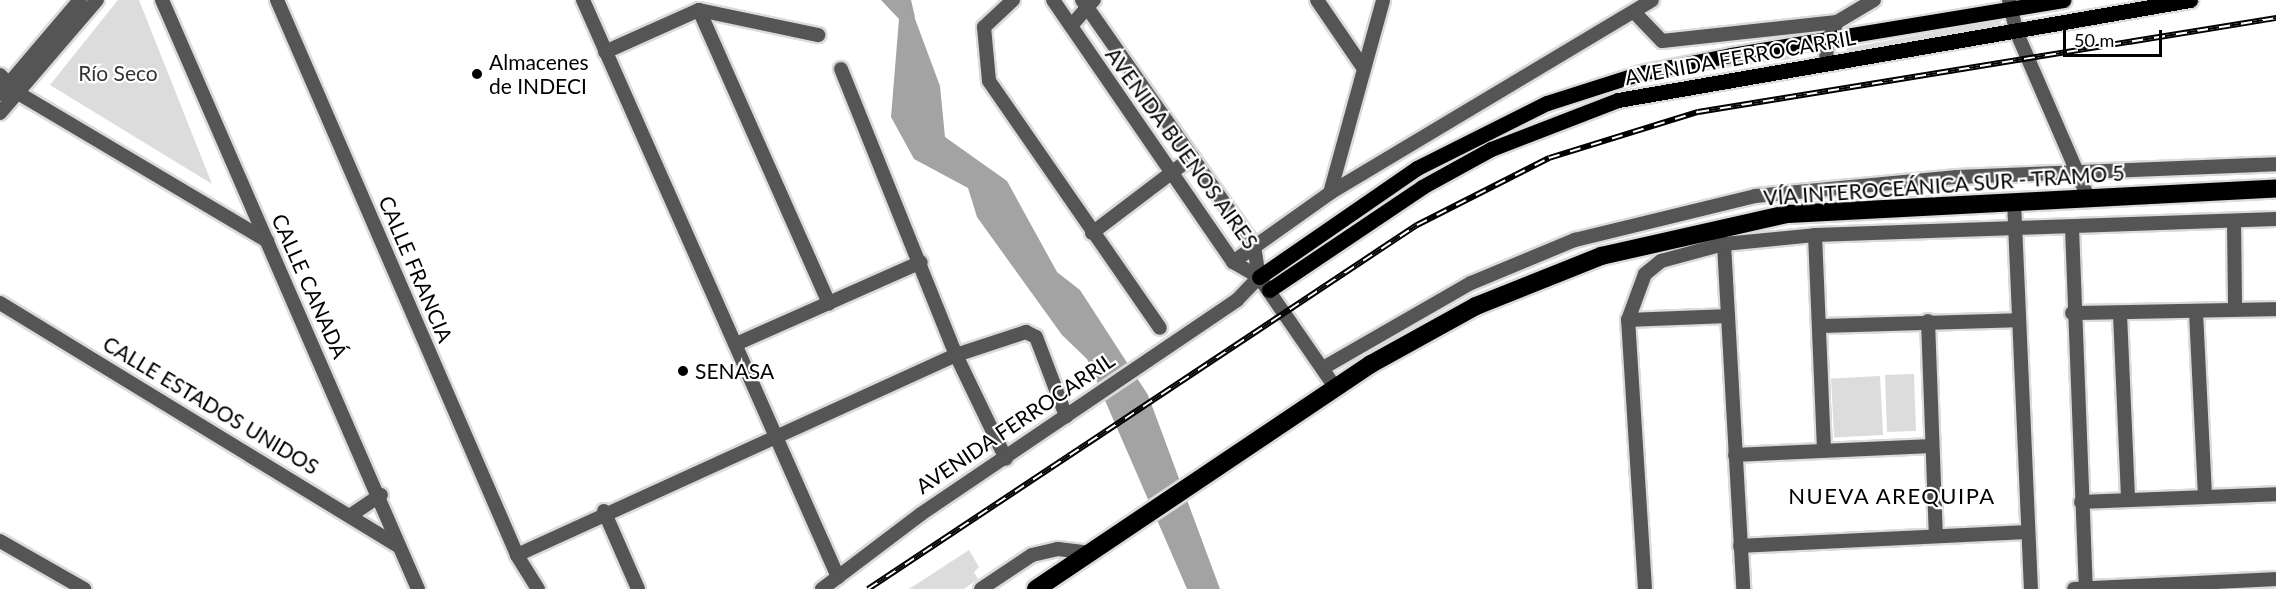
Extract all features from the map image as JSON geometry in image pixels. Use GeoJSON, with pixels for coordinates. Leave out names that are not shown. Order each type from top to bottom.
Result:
{"type":"FeatureCollection","features":[{"type":"Feature","properties":{"kind":"highway","name":"VÍA INTEROCEÁNICA SUR - TRAMO 5"},"geometry":{"type":"LineString","coordinates":[[1036,589],[1335,387],[1476,306],[1548,273],[1613,253],[1788,214],[2276,188]]}},
{"type":"Feature","properties":{"kind":"main road","name":"AVENIDA FERROCARRIL"},"geometry":{"type":"LineString","coordinates":[[1259,277],[1417,168],[1547,103],[1641,73],[1827,42],[2010,5],[2063,0]]}},
{"type":"Feature","properties":{"kind":"main road","name":"AVENIDA FERROCARRIL"},"geometry":{"type":"LineString","coordinates":[[1269,290],[1422,187],[1555,121],[1653,91],[2190,0]]}},
{"type":"Feature","properties":{"kind":"street"},"geometry":{"type":"LineString","coordinates":[[0,113],[7,87],[80,0]]}},
{"type":"Feature","properties":{"kind":"street"},"geometry":{"type":"LineString","coordinates":[[7,87],[97,0]]}},
{"type":"Feature","properties":{"kind":"street","name":"CALLE CANADÁ"},"geometry":{"type":"LineString","coordinates":[[162,0],[381,495],[398,546],[418,589]]}},
{"type":"Feature","properties":{"kind":"street","name":"CALLE FRANCIA"},"geometry":{"type":"LineString","coordinates":[[277,0],[517,555],[531,574],[538,589]]}},
{"type":"Feature","properties":{"kind":"street"},"geometry":{"type":"LineString","coordinates":[[583,0],[838,577]]}},
{"type":"Feature","properties":{"kind":"street"},"geometry":{"type":"LineString","coordinates":[[1013,0],[984,27],[989,81],[1092,233],[1160,328]]}},
{"type":"Feature","properties":{"kind":"street","name":"AVENIDA BUENOS AIRES"},"geometry":{"type":"LineString","coordinates":[[1053,0],[1233,262],[1259,277]]}},
{"type":"Feature","properties":{"kind":"street"},"geometry":{"type":"LineString","coordinates":[[1317,0],[1365,69]]}},
{"type":"Feature","properties":{"kind":"street"},"geometry":{"type":"LineString","coordinates":[[1330,193],[1383,0]]}},
{"type":"Feature","properties":{"kind":"street"},"geometry":{"type":"LineString","coordinates":[[1233,262],[1330,193],[1652,0]]}},
{"type":"Feature","properties":{"kind":"street"},"geometry":{"type":"LineString","coordinates":[[1634,12],[1662,40],[1837,22],[1874,0]]}},
{"type":"Feature","properties":{"kind":"street"},"geometry":{"type":"LineString","coordinates":[[1071,26],[1088,3]]}},
{"type":"Feature","properties":{"kind":"street","name":"AVENIDA BUENOS AIRES"},"geometry":{"type":"LineString","coordinates":[[1088,3],[1254,246],[1259,277]]}},
{"type":"Feature","properties":{"kind":"street"},"geometry":{"type":"LineString","coordinates":[[2010,5],[2016,31],[2088,197]]}},
{"type":"Feature","properties":{"kind":"street"},"geometry":{"type":"LineString","coordinates":[[605,52],[699,10],[818,35]]}},
{"type":"Feature","properties":{"kind":"street"},"geometry":{"type":"LineString","coordinates":[[699,10],[829,303]]}},
{"type":"Feature","properties":{"kind":"street"},"geometry":{"type":"LineString","coordinates":[[1826,62],[1827,42],[1837,22]]}},
{"type":"Feature","properties":{"kind":"street"},"geometry":{"type":"LineString","coordinates":[[841,69],[921,262],[956,355],[1006,459]]}},
{"type":"Feature","properties":{"kind":"street"},"geometry":{"type":"LineString","coordinates":[[7,87],[267,241]]}},
{"type":"Feature","properties":{"kind":"street"},"geometry":{"type":"LineString","coordinates":[[1092,233],[1192,157]]}},
{"type":"Feature","properties":{"kind":"street"},"geometry":{"type":"LineString","coordinates":[[1323,368],[1471,283],[1575,240],[1755,196],[1822,187],[2079,176],[2276,164]]}},
{"type":"Feature","properties":{"kind":"street"},"geometry":{"type":"LineString","coordinates":[[2014,201],[2026,532],[2031,589]]}},
{"type":"Feature","properties":{"kind":"street"},"geometry":{"type":"LineString","coordinates":[[1645,589],[1628,320],[1639,286],[1652,267],[1724,244],[1815,235],[2072,228],[2276,219]]}},
{"type":"Feature","properties":{"kind":"street"},"geometry":{"type":"LineString","coordinates":[[2234,220],[2235,307]]}},
{"type":"Feature","properties":{"kind":"street"},"geometry":{"type":"LineString","coordinates":[[2072,228],[2072,313],[2081,502],[2080,589],[2276,579]]}},
{"type":"Feature","properties":{"kind":"street"},"geometry":{"type":"LineString","coordinates":[[1815,235],[1824,449]]}},
{"type":"Feature","properties":{"kind":"street"},"geometry":{"type":"LineString","coordinates":[[1724,244],[1743,589]]}},
{"type":"Feature","properties":{"kind":"street"},"geometry":{"type":"LineString","coordinates":[[736,344],[921,262]]}},
{"type":"Feature","properties":{"kind":"street"},"geometry":{"type":"LineString","coordinates":[[1259,277],[1335,387]]}},
{"type":"Feature","properties":{"kind":"street","name":"AVENIDA FERROCARRIL"},"geometry":{"type":"LineString","coordinates":[[822,589],[1150,356],[1237,300],[1259,277]]}},
{"type":"Feature","properties":{"kind":"street","name":"AVENIDA FERROCARRIL"},"geometry":{"type":"LineString","coordinates":[[1237,300],[1269,290]]}},
{"type":"Feature","properties":{"kind":"street","name":"CALLE ESTADOS UNIDOS"},"geometry":{"type":"LineString","coordinates":[[0,303],[351,514],[398,546]]}},
{"type":"Feature","properties":{"kind":"street"},"geometry":{"type":"LineString","coordinates":[[2072,313],[2196,312],[2235,307],[2276,309],[2276,323]]}},
{"type":"Feature","properties":{"kind":"street"},"geometry":{"type":"LineString","coordinates":[[2196,312],[2205,497]]}},
{"type":"Feature","properties":{"kind":"street"},"geometry":{"type":"LineString","coordinates":[[2120,314],[2128,500]]}},
{"type":"Feature","properties":{"kind":"street"},"geometry":{"type":"LineString","coordinates":[[1628,320],[1728,316]]}},
{"type":"Feature","properties":{"kind":"street"},"geometry":{"type":"LineString","coordinates":[[1820,327],[1928,321],[2018,320]]}},
{"type":"Feature","properties":{"kind":"street"},"geometry":{"type":"LineString","coordinates":[[1928,321],[1936,536]]}},
{"type":"Feature","properties":{"kind":"street"},"geometry":{"type":"LineString","coordinates":[[517,555],[604,512],[775,438],[956,355],[1031,332],[1066,416]]}},
{"type":"Feature","properties":{"kind":"street"},"geometry":{"type":"LineString","coordinates":[[1735,455],[1824,449],[1931,446]]}},
{"type":"Feature","properties":{"kind":"street"},"geometry":{"type":"LineString","coordinates":[[2081,502],[2276,494]]}},
{"type":"Feature","properties":{"kind":"street"},"geometry":{"type":"LineString","coordinates":[[351,514],[381,495]]}},
{"type":"Feature","properties":{"kind":"street"},"geometry":{"type":"LineString","coordinates":[[604,512],[638,589]]}},
{"type":"Feature","properties":{"kind":"street"},"geometry":{"type":"LineString","coordinates":[[1740,546],[2026,532]]}},
{"type":"Feature","properties":{"kind":"street"},"geometry":{"type":"LineString","coordinates":[[0,541],[84,589]]}},
{"type":"Feature","properties":{"kind":"street"},"geometry":{"type":"LineString","coordinates":[[531,574],[538,544]]}},
{"type":"Feature","properties":{"kind":"street"},"geometry":{"type":"LineString","coordinates":[[988,587],[1032,555],[1058,549],[1091,553]]}},
{"type":"Feature","properties":{"kind":"green space","name":"Río Seco"},"geometry":{"type":"Polygon","coordinates":[[[118,0],[139,0],[212,184],[50,85],[118,0]]]}},
{"type":"Feature","properties":{"kind":"green space"},"geometry":{"type":"Polygon","coordinates":[[[2001,20],[2001,26],[1847,52],[1846,48],[2001,20]]]}},
{"type":"Feature","properties":{"kind":"green space"},"geometry":{"type":"Polygon","coordinates":[[[1798,53],[1798,58],[1682,74],[1689,71],[1798,53]]]}},
{"type":"Feature","properties":{"kind":"green space"},"geometry":{"type":"Polygon","coordinates":[[[1914,374],[1916,431],[1887,432],[1885,375],[1914,374]]]}},
{"type":"Feature","properties":{"kind":"green space"},"geometry":{"type":"Polygon","coordinates":[[[1880,376],[1883,435],[1834,437],[1831,379],[1880,376]]]}},
{"type":"Feature","properties":{"kind":"green space"},"geometry":{"type":"Polygon","coordinates":[[[969,550],[979,567],[974,572],[978,579],[964,589],[909,589],[969,550]]]}},
{"type":"Feature","properties":{"kind":"shaded area"},"geometry":{"type":"Polygon","coordinates":[[[881,0],[908,0],[940,86],[945,137],[1007,181],[1057,272],[1080,290],[1148,395],[1220,589],[1187,589],[1087,359],[1062,335],[977,217],[968,188],[914,159],[891,117],[899,19],[881,0]]]}},
{"type":"Feature","properties":{"kind":"waterway"},"geometry":{"type":"LineString","coordinates":[[909,0],[913,17]]}},
{"type":"Feature","properties":{"kind":"railway"},"geometry":{"type":"LineString","coordinates":[[868,589],[1417,225],[1549,158],[1698,112],[2276,18]]}},
{"type":"Feature","properties":{"kind":"place","name":"Almacenes de INDECI"},"geometry":{"type":"Point","coordinates":[477,74]}},
{"type":"Feature","properties":{"kind":"place","name":"SENASA"},"geometry":{"type":"Point","coordinates":[683,371]}},
{"type":"Feature","properties":{"kind":"district","name":"NUEVA AREQUIPA"},"geometry":{"type":"Point","coordinates":[1892,496]}}]}
